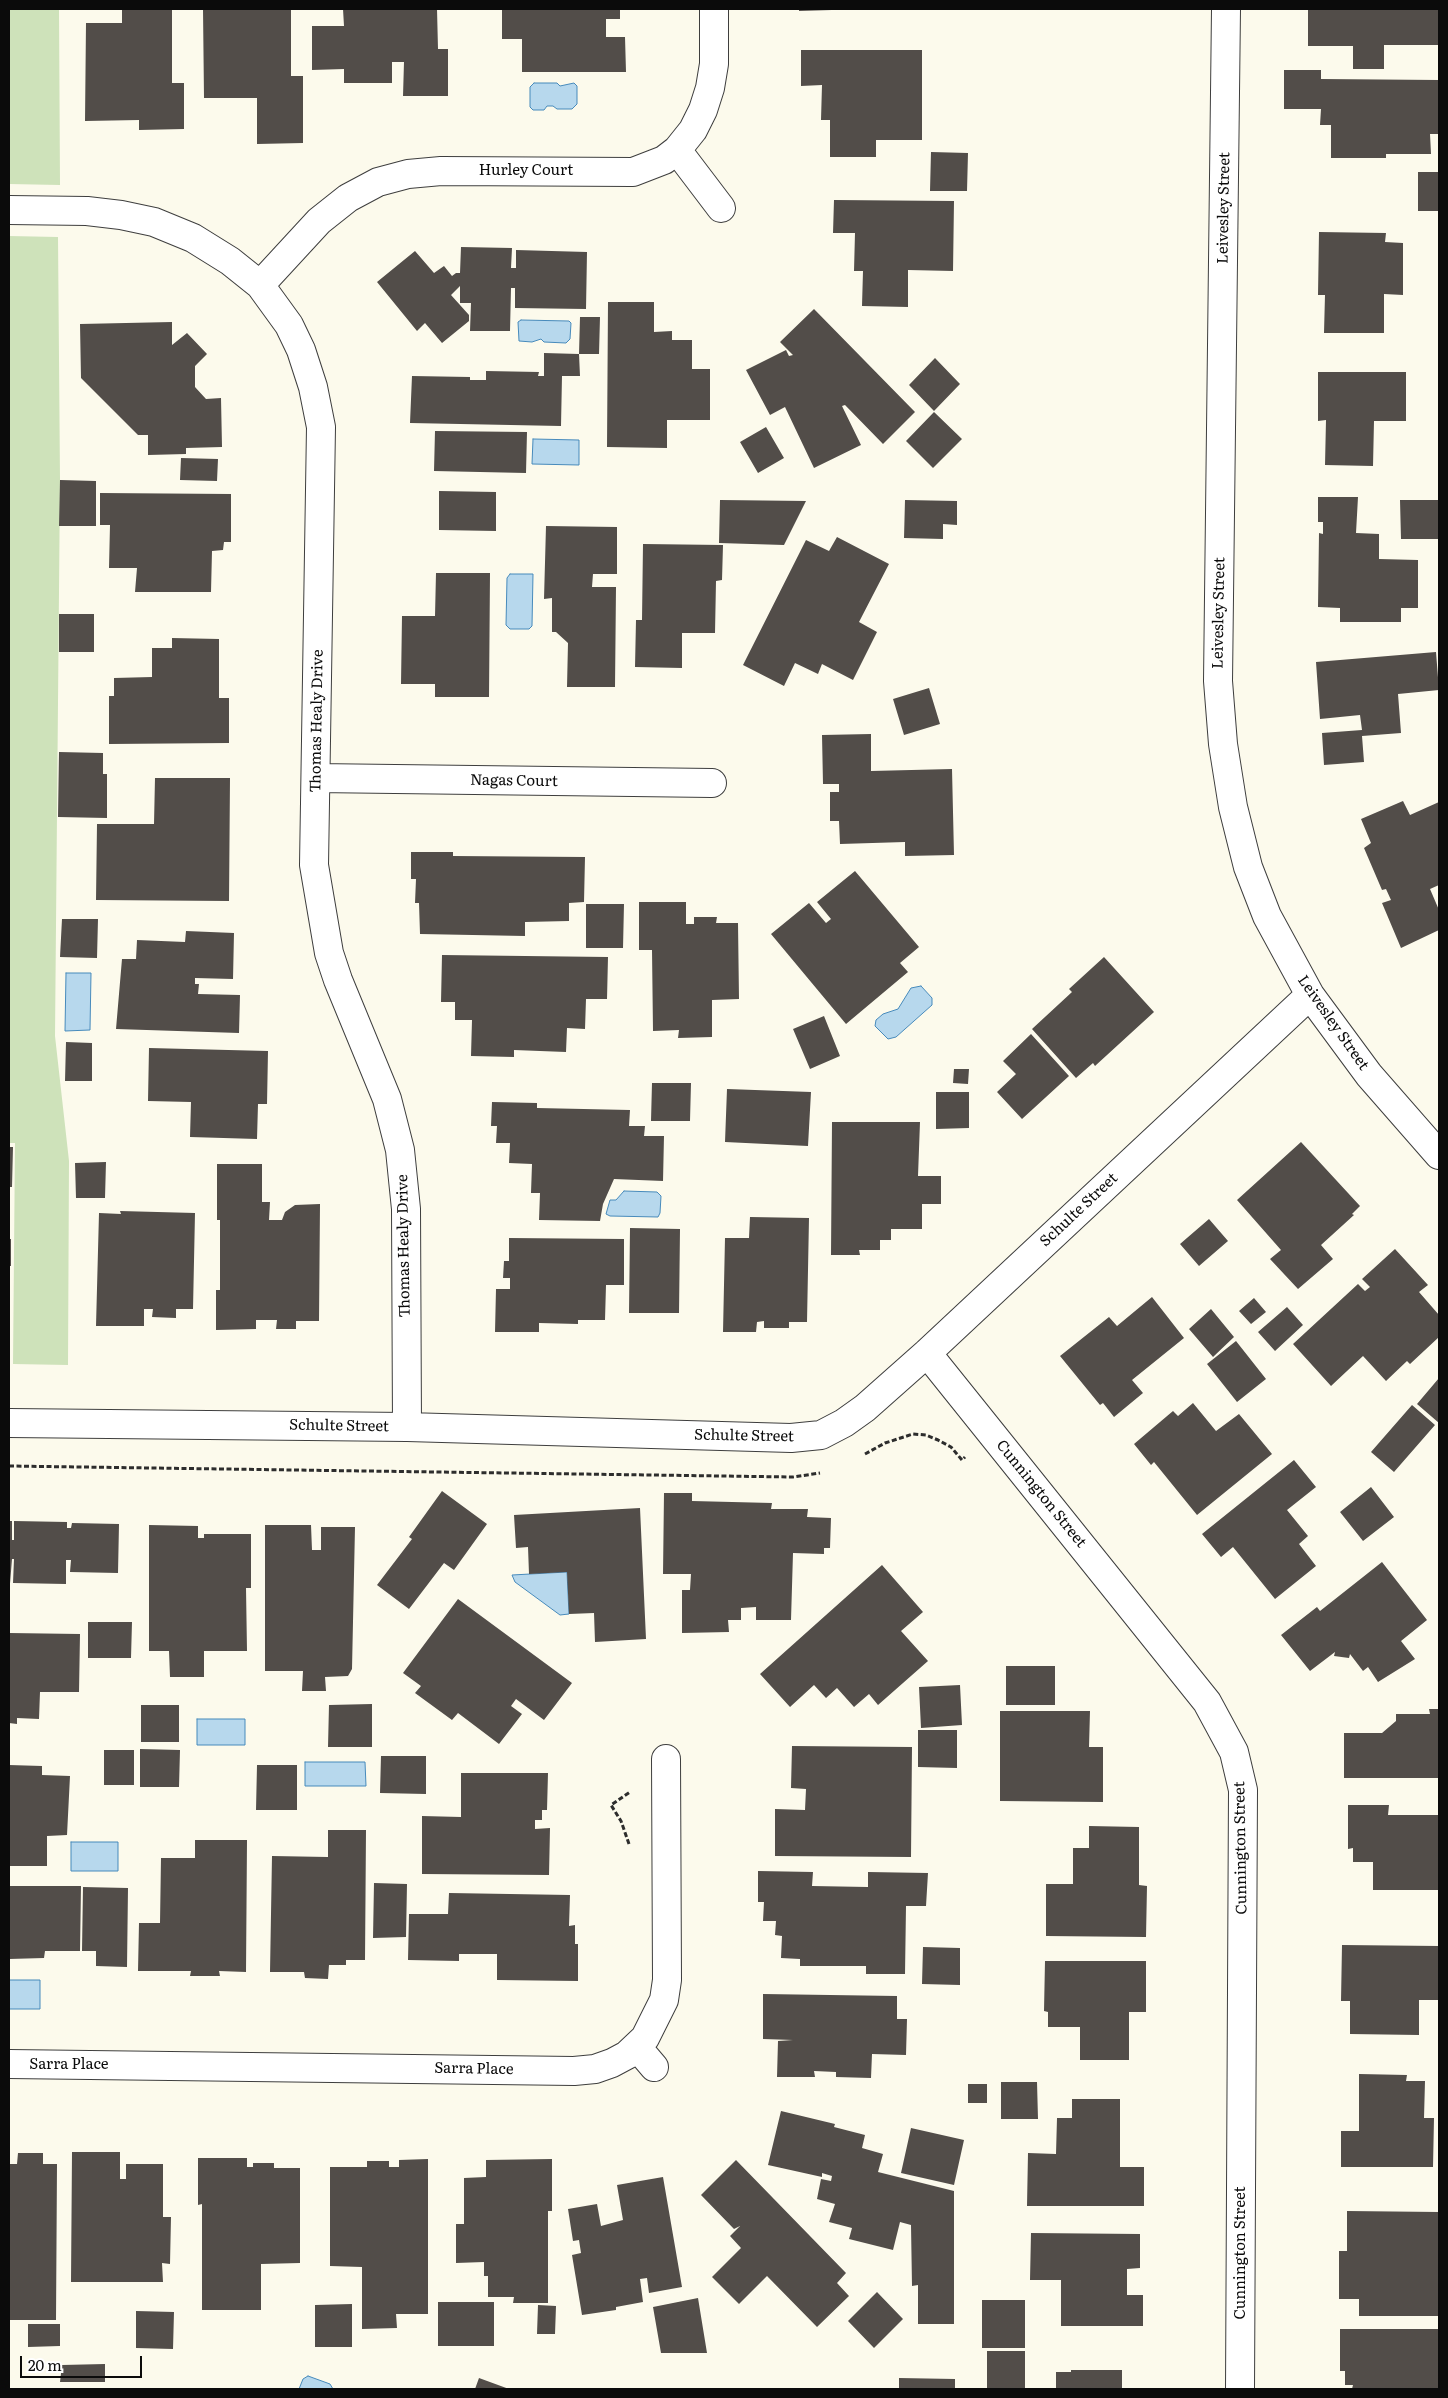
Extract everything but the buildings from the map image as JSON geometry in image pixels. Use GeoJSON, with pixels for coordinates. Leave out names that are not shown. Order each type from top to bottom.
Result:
{"type":"FeatureCollection","features":[{"type":"Feature","properties":{"kind":"street","name":"Hurley Court"},"geometry":{"type":"LineString","coordinates":[[260,285],[319,221],[348,198],[378,182],[408,174],[441,171],[633,172],[649,167],[677,150],[697,123],[710,88],[714,64],[714,9]]}},
{"type":"Feature","properties":{"kind":"street","name":"Leivesley Street"},"geometry":{"type":"LineString","coordinates":[[1226,9],[1218,681],[1223,744],[1233,807],[1248,866],[1267,916],[1310,995],[1369,1075],[1439,1155]]}},
{"type":"Feature","properties":{"kind":"street"},"geometry":{"type":"LineString","coordinates":[[677,150],[721,208]]}},
{"type":"Feature","properties":{"kind":"street","name":"Thomas Healy Drive"},"geometry":{"type":"LineString","coordinates":[[9,210],[87,211],[121,215],[154,222],[193,238],[230,261],[260,285],[284,315],[301,350],[313,387],[321,427],[314,865],[329,953],[338,980],[387,1099],[400,1150],[406,1209],[407,1427]]}},
{"type":"Feature","properties":{"kind":"street","name":"Nagas Court"},"geometry":{"type":"LineString","coordinates":[[316,778],[712,783]]}},
{"type":"Feature","properties":{"kind":"street","name":"Schulte Street"},"geometry":{"type":"LineString","coordinates":[[9,1423],[407,1427],[792,1438],[821,1435],[844,1423],[865,1408],[927,1353],[1310,995]]}},
{"type":"Feature","properties":{"kind":"street","name":"Cunnington Street"},"geometry":{"type":"LineString","coordinates":[[927,1353],[1207,1702],[1234,1752],[1243,1799],[1240,2389]]}},
{"type":"Feature","properties":{"kind":"street","name":"Sarra Place"},"geometry":{"type":"LineString","coordinates":[[9,2064],[574,2071],[595,2069],[612,2063],[645,2057],[645,2038],[664,2000],[667,1980],[665,1763]]}},
{"type":"Feature","properties":{"kind":"path"},"geometry":{"type":"LineString","coordinates":[[629,1850],[621,1821],[611,1805],[665,1763]]}},
{"type":"Feature","properties":{"kind":"green space"},"geometry":{"type":"Polygon","coordinates":[[[9,9],[59,9],[60,185],[9,184],[9,9]]]}},
{"type":"Feature","properties":{"kind":"green space"},"geometry":{"type":"Polygon","coordinates":[[[9,236],[58,237],[60,480],[55,1036],[69,1161],[68,1365],[13,1364],[15,1143],[9,1143],[9,236]]]}},
{"type":"Feature","properties":{"kind":"water"},"geometry":{"type":"Polygon","coordinates":[[[534,83],[557,83],[560,86],[574,83],[577,86],[577,104],[572,109],[557,109],[553,106],[547,106],[544,110],[533,110],[530,107],[530,87],[534,83]]]}},
{"type":"Feature","properties":{"kind":"water"},"geometry":{"type":"Polygon","coordinates":[[[521,320],[569,321],[571,323],[570,339],[566,343],[544,342],[541,339],[532,342],[519,341],[518,322],[521,320]]]}},
{"type":"Feature","properties":{"kind":"water"},"geometry":{"type":"Polygon","coordinates":[[[533,439],[579,440],[579,465],[532,464],[533,439]]]}},
{"type":"Feature","properties":{"kind":"water"},"geometry":{"type":"Polygon","coordinates":[[[510,574],[533,574],[532,626],[529,629],[510,629],[506,625],[507,578],[510,574]]]}},
{"type":"Feature","properties":{"kind":"water"},"geometry":{"type":"Polygon","coordinates":[[[66,973],[91,973],[90,1030],[65,1031],[66,973]]]}},
{"type":"Feature","properties":{"kind":"water"},"geometry":{"type":"Polygon","coordinates":[[[921,986],[932,998],[932,1005],[896,1037],[888,1039],[875,1026],[876,1020],[883,1014],[898,1009],[911,988],[921,986]]]}},
{"type":"Feature","properties":{"kind":"water"},"geometry":{"type":"Polygon","coordinates":[[[624,1191],[657,1192],[661,1196],[658,1217],[610,1216],[606,1214],[610,1200],[616,1200],[624,1191]]]}},
{"type":"Feature","properties":{"kind":"water"},"geometry":{"type":"Polygon","coordinates":[[[567,1572],[569,1614],[560,1615],[515,1582],[512,1575],[567,1572]]]}},
{"type":"Feature","properties":{"kind":"water"},"geometry":{"type":"Polygon","coordinates":[[[197,1719],[245,1719],[245,1745],[197,1745],[197,1719]]]}},
{"type":"Feature","properties":{"kind":"water"},"geometry":{"type":"Polygon","coordinates":[[[305,1762],[365,1762],[366,1786],[305,1786],[305,1762]]]}},
{"type":"Feature","properties":{"kind":"water"},"geometry":{"type":"Polygon","coordinates":[[[71,1842],[118,1842],[118,1871],[71,1871],[71,1842]]]}},
{"type":"Feature","properties":{"kind":"water"},"geometry":{"type":"Polygon","coordinates":[[[9,1980],[40,1980],[40,2009],[9,2009],[9,1980]]]}},
{"type":"Feature","properties":{"kind":"water"},"geometry":{"type":"Polygon","coordinates":[[[308,2376],[330,2384],[333,2389],[299,2389],[303,2379],[308,2376]]]}}]}
